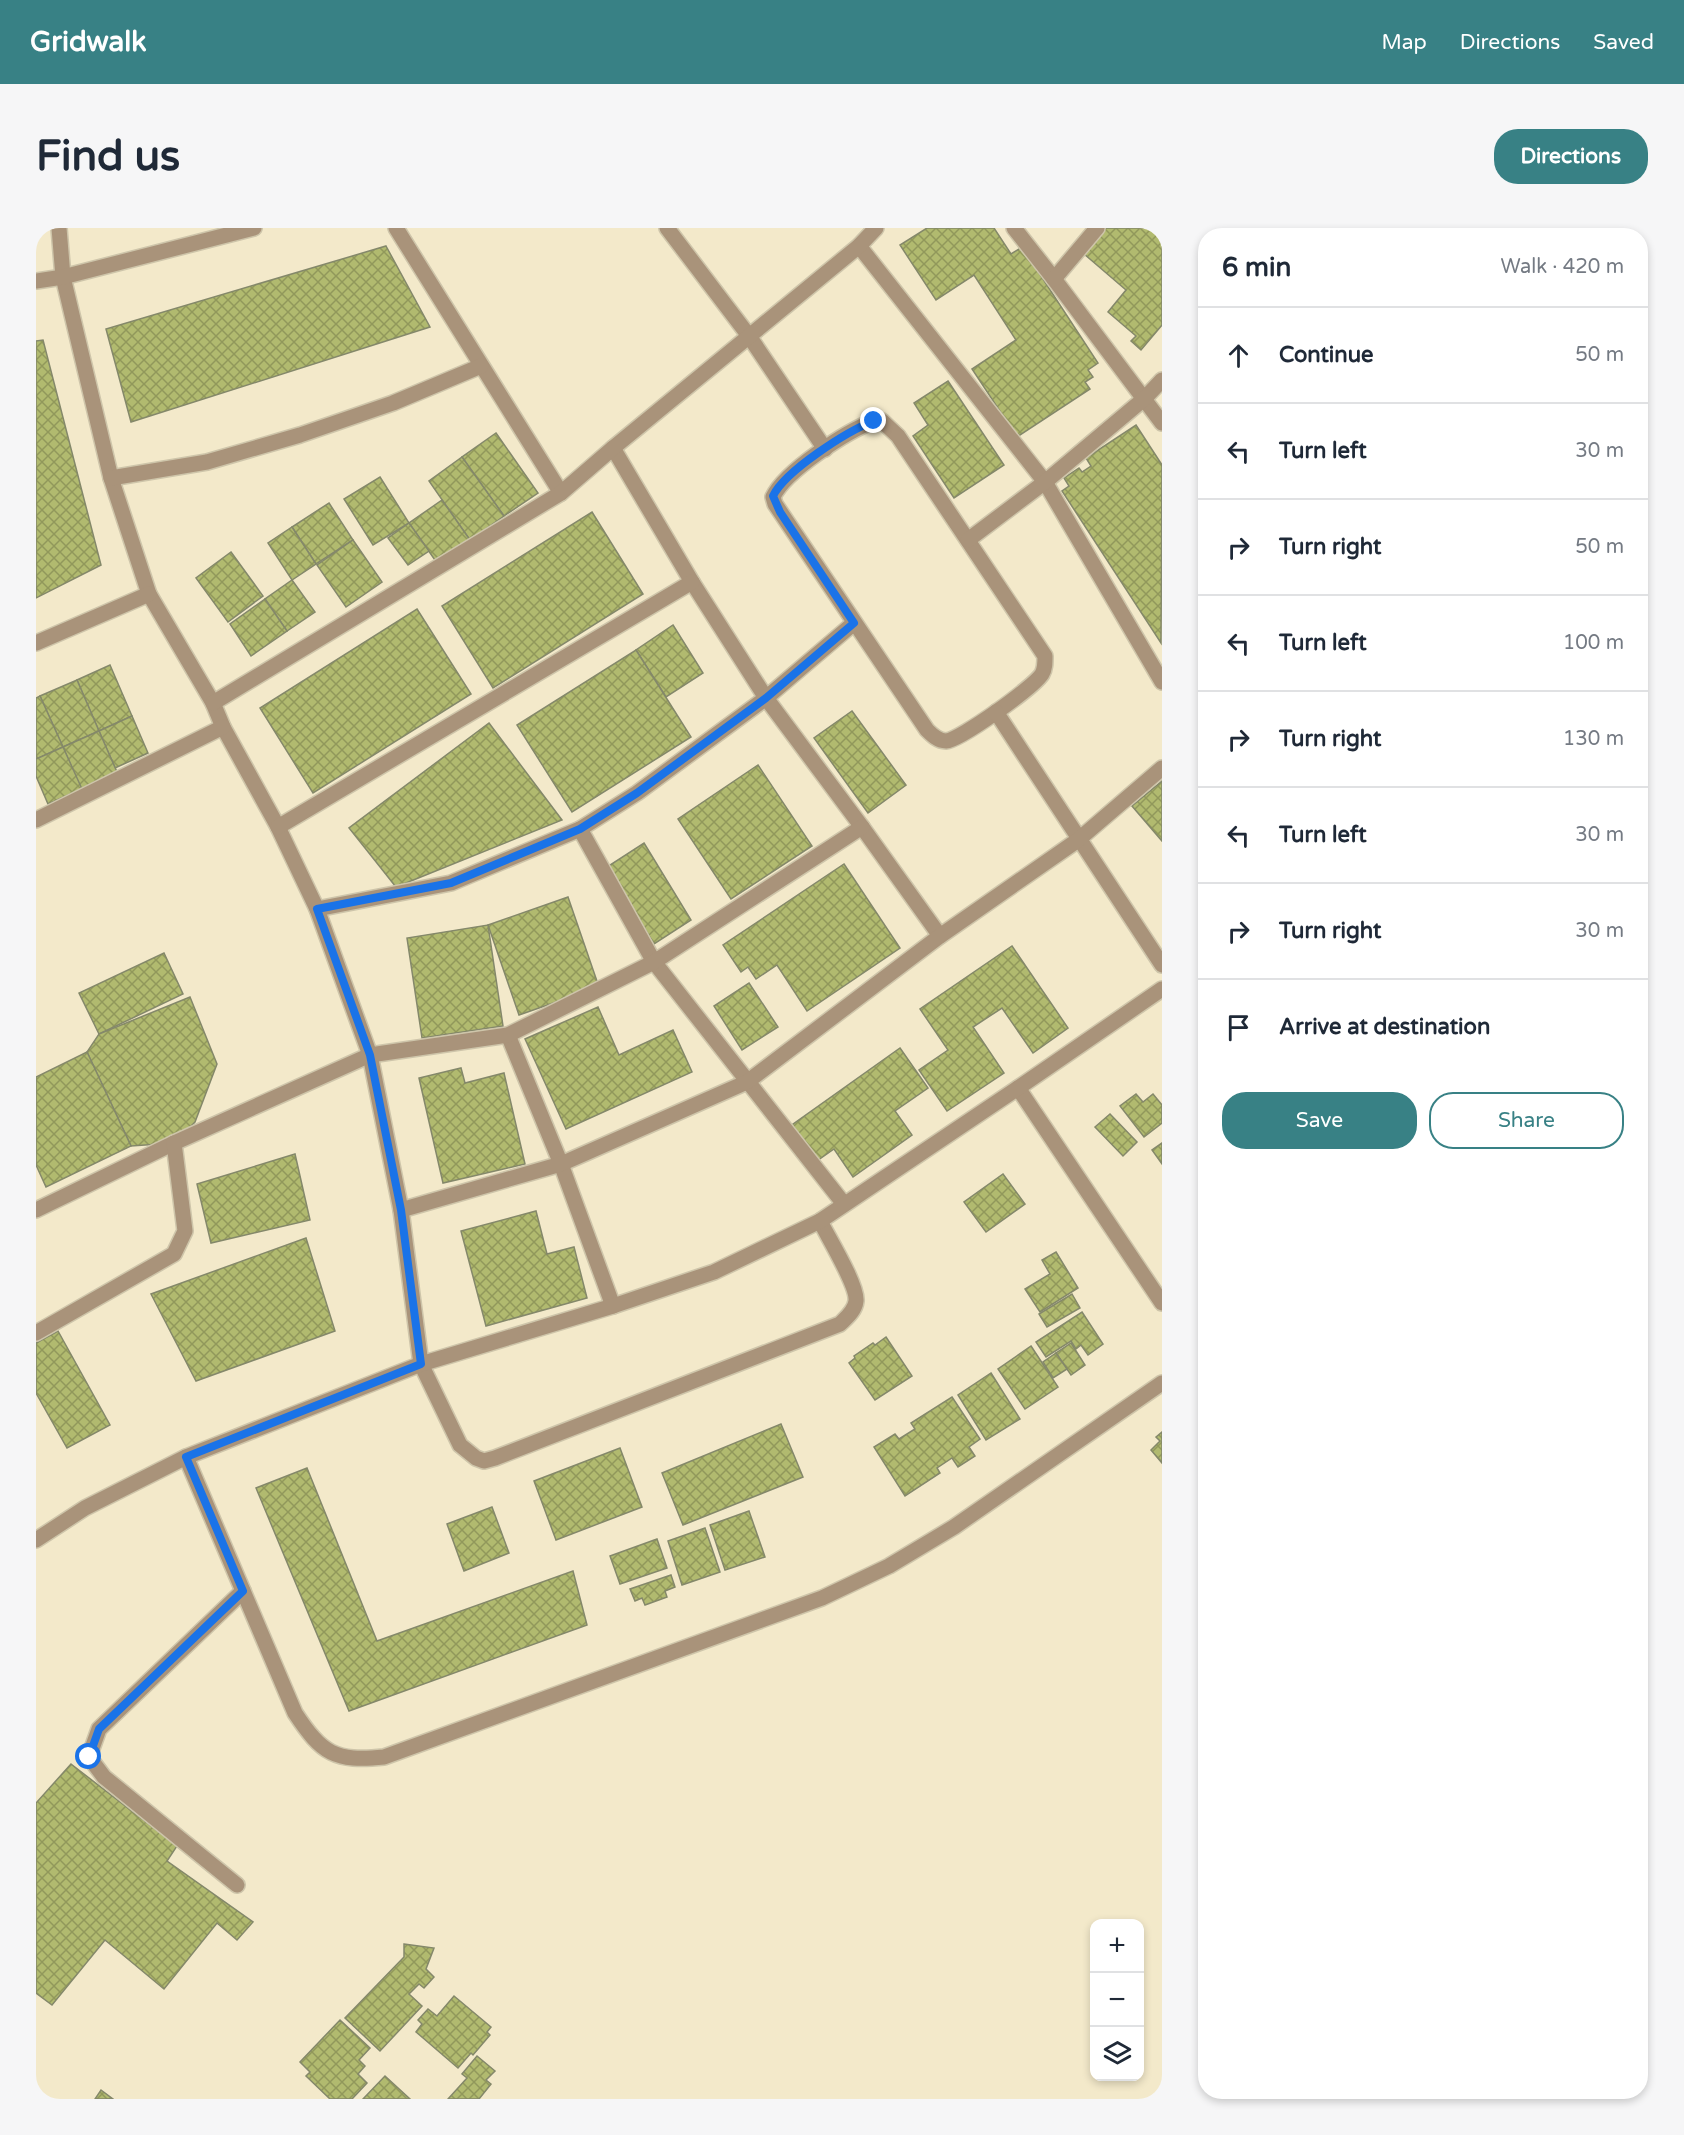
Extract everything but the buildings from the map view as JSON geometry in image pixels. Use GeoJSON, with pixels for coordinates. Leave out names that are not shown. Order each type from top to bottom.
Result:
{"type":"FeatureCollection","features":[{"type":"Feature","properties":{"kind":"street"},"geometry":{"type":"LineString","coordinates":[[59,228],[63,277],[111,478],[149,594],[213,704],[223,727],[278,827],[317,909],[370,1055],[401,1210],[421,1364],[460,1445],[476,1458],[484,1461],[495,1458],[840,1324],[850,1314],[856,1302],[854,1289],[820,1221]]}},
{"type":"Feature","properties":{"kind":"street"},"geometry":{"type":"LineString","coordinates":[[36,281],[63,277],[254,228]]}},
{"type":"Feature","properties":{"kind":"street"},"geometry":{"type":"LineString","coordinates":[[396,228],[561,493]]}},
{"type":"Feature","properties":{"kind":"street"},"geometry":{"type":"LineString","coordinates":[[667,228],[749,336],[825,449]]}},
{"type":"Feature","properties":{"kind":"street"},"geometry":{"type":"LineString","coordinates":[[213,704],[561,493],[612,448],[859,246],[876,228]]}},
{"type":"Feature","properties":{"kind":"street"},"geometry":{"type":"LineString","coordinates":[[1014,228],[1162,423]]}},
{"type":"Feature","properties":{"kind":"street"},"geometry":{"type":"LineString","coordinates":[[1054,279],[1097,228]]}},
{"type":"Feature","properties":{"kind":"street"},"geometry":{"type":"LineString","coordinates":[[859,246],[1045,482],[1162,682]]}},
{"type":"Feature","properties":{"kind":"street"},"geometry":{"type":"LineString","coordinates":[[111,478],[207,462],[300,435],[393,403],[481,366]]}},
{"type":"Feature","properties":{"kind":"street"},"geometry":{"type":"LineString","coordinates":[[968,540],[1045,482],[1145,398],[1162,380]]}},
{"type":"Feature","properties":{"kind":"street"},"geometry":{"type":"LineString","coordinates":[[882,421],[898,436],[968,540],[1045,656],[1045,665],[1043,673],[1037,680],[996,712],[959,737],[950,741],[942,741],[927,730],[780,512],[773,496],[782,482],[825,449],[862,425],[882,421]]}},
{"type":"Feature","properties":{"kind":"street"},"geometry":{"type":"LineString","coordinates":[[612,448],[692,582],[766,698],[940,936]]}},
{"type":"Feature","properties":{"kind":"street"},"geometry":{"type":"LineString","coordinates":[[278,827],[692,582]]}},
{"type":"Feature","properties":{"kind":"street"},"geometry":{"type":"LineString","coordinates":[[36,643],[149,594]]}},
{"type":"Feature","properties":{"kind":"street"},"geometry":{"type":"LineString","coordinates":[[317,909],[451,883],[580,829],[637,793],[766,698],[854,623]]}},
{"type":"Feature","properties":{"kind":"street"},"geometry":{"type":"LineString","coordinates":[[996,712],[1162,965]]}},
{"type":"Feature","properties":{"kind":"street"},"geometry":{"type":"LineString","coordinates":[[36,820],[223,727]]}},
{"type":"Feature","properties":{"kind":"street"},"geometry":{"type":"LineString","coordinates":[[401,1210],[561,1164],[747,1082],[940,936],[1078,840],[1162,768]]}},
{"type":"Feature","properties":{"kind":"street"},"geometry":{"type":"LineString","coordinates":[[36,1210],[174,1143],[370,1055],[508,1035],[654,962],[862,827]]}},
{"type":"Feature","properties":{"kind":"street"},"geometry":{"type":"LineString","coordinates":[[580,829],[654,962],[844,1204]]}},
{"type":"Feature","properties":{"kind":"street"},"geometry":{"type":"LineString","coordinates":[[36,1540],[84,1508],[186,1457],[421,1364],[714,1272],[820,1221],[1162,988]]}},
{"type":"Feature","properties":{"kind":"street"},"geometry":{"type":"LineString","coordinates":[[508,1035],[561,1164],[613,1305]]}},
{"type":"Feature","properties":{"kind":"street"},"geometry":{"type":"LineString","coordinates":[[1018,1088],[1162,1304]]}},
{"type":"Feature","properties":{"kind":"street"},"geometry":{"type":"LineString","coordinates":[[36,1333],[174,1254],[185,1231],[174,1143]]}},
{"type":"Feature","properties":{"kind":"street"},"geometry":{"type":"LineString","coordinates":[[186,1457],[295,1713],[311,1737],[333,1755],[357,1760],[384,1757],[822,1598],[889,1566],[954,1527],[1162,1383]]}},
{"type":"Feature","properties":{"kind":"street"},"geometry":{"type":"LineString","coordinates":[[237,1885],[104,1777],[89,1757],[99,1729],[243,1591]]}},
{"type":"Feature","properties":{"kind":"route"},"geometry":{"type":"LineString","coordinates":[[89,1757],[99,1729],[243,1591],[186,1457],[421,1364],[401,1210],[370,1055],[317,909],[451,883],[580,829],[637,793],[766,698],[854,623],[780,512],[773,496],[782,482],[825,449],[862,425],[874,421]]}}]}
